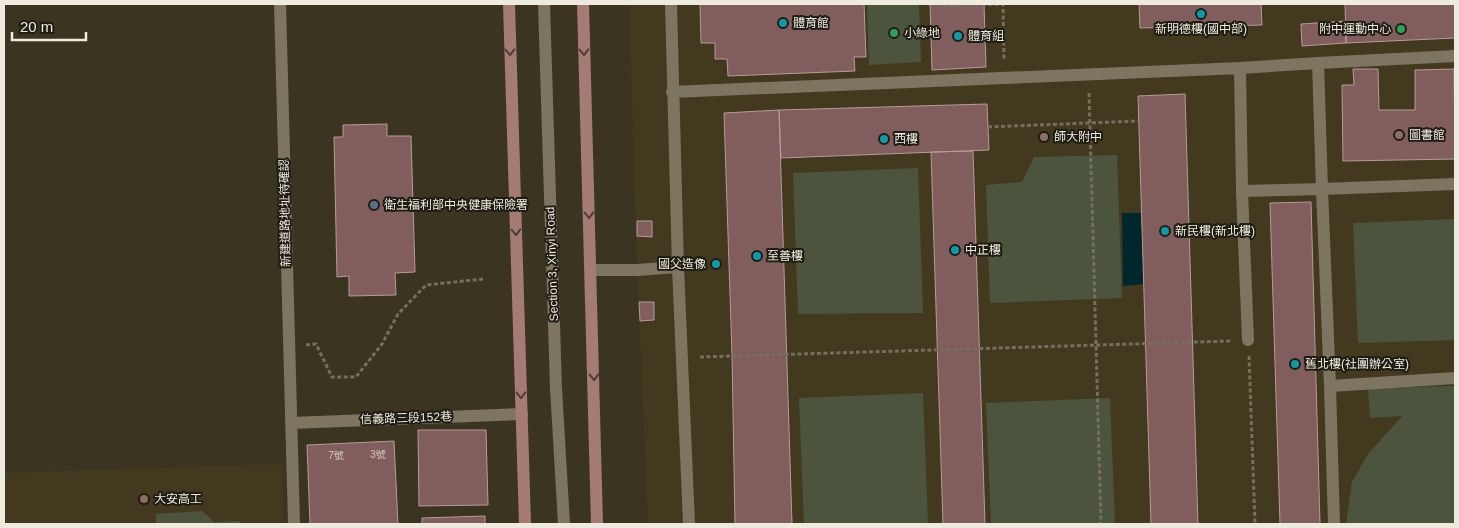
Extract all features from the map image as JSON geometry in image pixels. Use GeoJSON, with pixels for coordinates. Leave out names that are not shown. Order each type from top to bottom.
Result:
{"type":"FeatureCollection","features":[{"type":"Feature","properties":{"kind":"main road"},"geometry":{"type":"LineString","coordinates":[[509,4],[525,524]]}},
{"type":"Feature","properties":{"kind":"main road"},"geometry":{"type":"LineString","coordinates":[[583,4],[597,524]]}},
{"type":"Feature","properties":{"kind":"street","name":"新建道路地址待確認"},"geometry":{"type":"LineString","coordinates":[[280,4],[294,524]]}},
{"type":"Feature","properties":{"kind":"street","name":"Section 3, Xinyi Road"},"geometry":{"type":"LineString","coordinates":[[544,4],[556,388],[564,524]]}},
{"type":"Feature","properties":{"kind":"street"},"geometry":{"type":"LineString","coordinates":[[671,4],[678,267],[689,524]]}},
{"type":"Feature","properties":{"kind":"street"},"geometry":{"type":"LineString","coordinates":[[672,92],[1240,68],[1455,56]]}},
{"type":"Feature","properties":{"kind":"street"},"geometry":{"type":"LineString","coordinates":[[1318,63],[1334,524]]}},
{"type":"Feature","properties":{"kind":"street"},"geometry":{"type":"LineString","coordinates":[[1240,68],[1242,191],[1248,340]]}},
{"type":"Feature","properties":{"kind":"street"},"geometry":{"type":"LineString","coordinates":[[1242,191],[1455,184]]}},
{"type":"Feature","properties":{"kind":"street"},"geometry":{"type":"LineString","coordinates":[[591,270],[637,270],[678,267]]}},
{"type":"Feature","properties":{"kind":"street"},"geometry":{"type":"LineString","coordinates":[[1330,386],[1455,378]]}},
{"type":"Feature","properties":{"kind":"street","name":"信義路三段152巷"},"geometry":{"type":"LineString","coordinates":[[290,423],[522,414]]}},
{"type":"Feature","properties":{"kind":"path"},"geometry":{"type":"LineString","coordinates":[[945,4],[945,6],[1002,4],[1005,78]]}},
{"type":"Feature","properties":{"kind":"path"},"geometry":{"type":"LineString","coordinates":[[1088,74],[1101,524]]}},
{"type":"Feature","properties":{"kind":"path"},"geometry":{"type":"LineString","coordinates":[[988,127],[1138,120]]}},
{"type":"Feature","properties":{"kind":"path"},"geometry":{"type":"LineString","coordinates":[[288,346],[316,344],[332,377],[356,377],[382,344],[398,314],[426,285],[484,279]]}},
{"type":"Feature","properties":{"kind":"path"},"geometry":{"type":"LineString","coordinates":[[682,358],[1248,340],[1255,524]]}},
{"type":"Feature","properties":{"kind":"shaded area","name":"師大附中"},"geometry":{"type":"Polygon","coordinates":[[[629,4],[1455,4],[1455,524],[648,524],[637,270],[629,4]]]}},
{"type":"Feature","properties":{"kind":"shaded area","name":"大安高工"},"geometry":{"type":"Polygon","coordinates":[[[282,464],[284,524],[4,524],[4,473],[282,464]]]}},
{"type":"Feature","properties":{"kind":"green space","name":"小綠地"},"geometry":{"type":"Polygon","coordinates":[[[867,4],[919,4],[921,62],[869,65],[867,4]]]}},
{"type":"Feature","properties":{"kind":"green space"},"geometry":{"type":"Polygon","coordinates":[[[1117,155],[1122,298],[990,303],[986,185],[1022,182],[1034,157],[1117,155]]]}},
{"type":"Feature","properties":{"kind":"green space"},"geometry":{"type":"Polygon","coordinates":[[[918,168],[923,313],[798,314],[793,173],[918,168]]]}},
{"type":"Feature","properties":{"kind":"green space"},"geometry":{"type":"Polygon","coordinates":[[[1455,219],[1455,340],[1358,343],[1353,223],[1455,219]]]}},
{"type":"Feature","properties":{"kind":"green space"},"geometry":{"type":"Polygon","coordinates":[[[1455,386],[1455,524],[1346,524],[1352,482],[1368,454],[1402,416],[1370,418],[1368,388],[1455,386]]]}},
{"type":"Feature","properties":{"kind":"green space"},"geometry":{"type":"Polygon","coordinates":[[[923,393],[928,524],[804,524],[799,398],[923,393]]]}},
{"type":"Feature","properties":{"kind":"green space"},"geometry":{"type":"Polygon","coordinates":[[[1110,398],[1115,524],[991,524],[986,403],[1110,398]]]}},
{"type":"Feature","properties":{"kind":"green space"},"geometry":{"type":"Polygon","coordinates":[[[202,511],[214,522],[240,521],[240,524],[156,524],[156,514],[202,511]]]}},
{"type":"Feature","properties":{"kind":"water"},"geometry":{"type":"Polygon","coordinates":[[[1122,213],[1141,213],[1144,284],[1123,286],[1122,213]]]}},
{"type":"Feature","properties":{"kind":"building","name":"體育館"},"geometry":{"type":"Polygon","coordinates":[[[700,4],[864,4],[866,57],[854,57],[855,71],[728,76],[727,59],[715,59],[715,43],[701,43],[700,4]]]}},
{"type":"Feature","properties":{"kind":"building","name":"體育組"},"geometry":{"type":"Polygon","coordinates":[[[930,4],[984,4],[986,67],[932,70],[930,4]]]}},
{"type":"Feature","properties":{"kind":"building","name":"新明德樓(國中部)"},"geometry":{"type":"Polygon","coordinates":[[[1139,4],[1261,4],[1262,25],[1140,28],[1139,4]]]}},
{"type":"Feature","properties":{"kind":"building","name":"附中運動中心"},"geometry":{"type":"Polygon","coordinates":[[[1345,4],[1455,4],[1455,38],[1346,43],[1345,4]]]}},
{"type":"Feature","properties":{"kind":"building"},"geometry":{"type":"Polygon","coordinates":[[[1346,21],[1346,43],[1302,46],[1301,24],[1346,21]]]}},
{"type":"Feature","properties":{"kind":"building","name":"圖書館"},"geometry":{"type":"Polygon","coordinates":[[[1353,69],[1378,69],[1379,110],[1415,110],[1415,70],[1454,69],[1455,159],[1343,161],[1342,85],[1354,85],[1353,69]]]}},
{"type":"Feature","properties":{"kind":"building","name":"新民樓(新北樓)"},"geometry":{"type":"Polygon","coordinates":[[[1185,94],[1198,524],[1151,524],[1138,96],[1185,94]]]}},
{"type":"Feature","properties":{"kind":"building","name":"西樓"},"geometry":{"type":"Polygon","coordinates":[[[987,104],[989,150],[781,158],[779,110],[987,104]]]}},
{"type":"Feature","properties":{"kind":"building","name":"至善樓"},"geometry":{"type":"Polygon","coordinates":[[[779,110],[792,524],[735,524],[732,355],[724,113],[779,110]]]}},
{"type":"Feature","properties":{"kind":"building","name":"衛生福利部中央健康保險署"},"geometry":{"type":"Polygon","coordinates":[[[387,124],[387,136],[411,136],[415,272],[395,273],[396,295],[349,296],[349,276],[337,277],[334,137],[343,137],[343,125],[387,124]]]}},
{"type":"Feature","properties":{"kind":"building","name":"中正樓"},"geometry":{"type":"Polygon","coordinates":[[[973,151],[985,524],[943,524],[931,152],[973,151]]]}},
{"type":"Feature","properties":{"kind":"building","name":"舊北樓(社團辦公室)"},"geometry":{"type":"Polygon","coordinates":[[[1311,202],[1320,524],[1280,524],[1270,203],[1311,202]]]}},
{"type":"Feature","properties":{"kind":"building"},"geometry":{"type":"Polygon","coordinates":[[[637,221],[652,221],[652,237],[637,236],[637,221]]]}},
{"type":"Feature","properties":{"kind":"building"},"geometry":{"type":"Polygon","coordinates":[[[639,302],[654,302],[654,320],[640,321],[639,302]]]}},
{"type":"Feature","properties":{"kind":"building"},"geometry":{"type":"Polygon","coordinates":[[[418,430],[486,430],[488,505],[419,506],[418,430]]]}},
{"type":"Feature","properties":{"kind":"building"},"geometry":{"type":"Polygon","coordinates":[[[394,441],[398,524],[310,524],[307,445],[394,441]]]}},
{"type":"Feature","properties":{"kind":"building"},"geometry":{"type":"Polygon","coordinates":[[[485,516],[485,524],[422,524],[422,518],[485,516]]]}},
{"type":"Feature","properties":{"kind":"place","name":"新明德樓(國中部)"},"geometry":{"type":"Point","coordinates":[1201,14]}},
{"type":"Feature","properties":{"kind":"place","name":"體育館"},"geometry":{"type":"Point","coordinates":[783,23]}},
{"type":"Feature","properties":{"kind":"place","name":"附中運動中心"},"geometry":{"type":"Point","coordinates":[1401,29]}},
{"type":"Feature","properties":{"kind":"place","name":"小綠地"},"geometry":{"type":"Point","coordinates":[894,33]}},
{"type":"Feature","properties":{"kind":"place","name":"體育組"},"geometry":{"type":"Point","coordinates":[958,36]}},
{"type":"Feature","properties":{"kind":"place","name":"圖書館"},"geometry":{"type":"Point","coordinates":[1399,135]}},
{"type":"Feature","properties":{"kind":"place","name":"師大附中"},"geometry":{"type":"Point","coordinates":[1044,137]}},
{"type":"Feature","properties":{"kind":"place","name":"西樓"},"geometry":{"type":"Point","coordinates":[884,139]}},
{"type":"Feature","properties":{"kind":"place","name":"衛生福利部中央健康保險署"},"geometry":{"type":"Point","coordinates":[374,205]}},
{"type":"Feature","properties":{"kind":"place","name":"新民樓(新北樓)"},"geometry":{"type":"Point","coordinates":[1165,231]}},
{"type":"Feature","properties":{"kind":"place","name":"中正樓"},"geometry":{"type":"Point","coordinates":[955,250]}},
{"type":"Feature","properties":{"kind":"place","name":"至善樓"},"geometry":{"type":"Point","coordinates":[757,256]}},
{"type":"Feature","properties":{"kind":"place","name":"國父造像"},"geometry":{"type":"Point","coordinates":[716,264]}},
{"type":"Feature","properties":{"kind":"place","name":"舊北樓(社團辦公室)"},"geometry":{"type":"Point","coordinates":[1295,364]}},
{"type":"Feature","properties":{"kind":"place","name":"大安高工"},"geometry":{"type":"Point","coordinates":[144,499]}}]}
